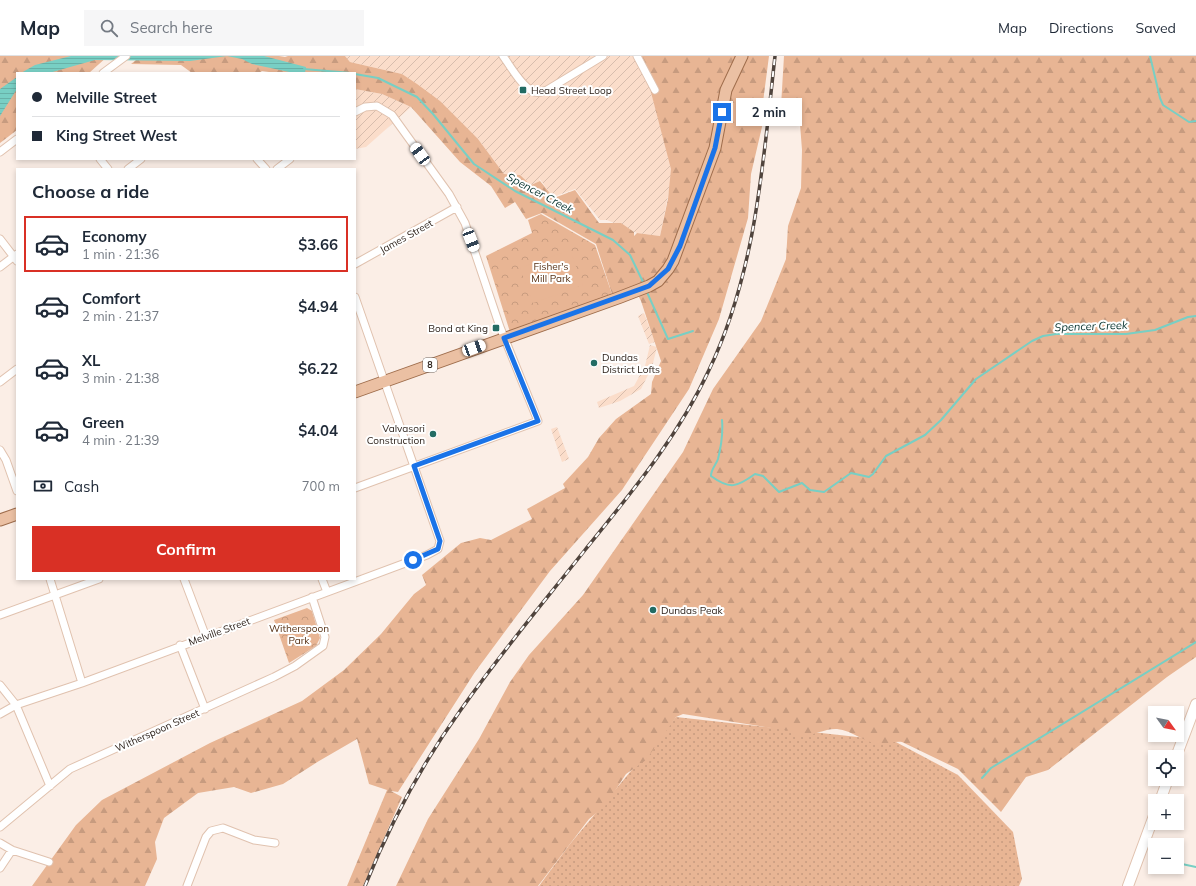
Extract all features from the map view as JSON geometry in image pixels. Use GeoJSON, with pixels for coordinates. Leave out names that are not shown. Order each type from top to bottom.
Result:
{"type":"FeatureCollection","features":[{"type":"Feature","properties":{"kind":"main road","name":"8"},"geometry":{"type":"LineString","coordinates":[[356,392],[649,286],[668,269],[680,246],[715,148],[726,90],[742,56]]}},
{"type":"Feature","properties":{"kind":"main road"},"geometry":{"type":"LineString","coordinates":[[0,520],[16,514]]}},
{"type":"Feature","properties":{"kind":"street"},"geometry":{"type":"LineString","coordinates":[[106,71],[126,56]]}},
{"type":"Feature","properties":{"kind":"street"},"geometry":{"type":"LineString","coordinates":[[503,56],[521,80],[532,91],[539,93],[547,90],[603,56]]}},
{"type":"Feature","properties":{"kind":"street"},"geometry":{"type":"LineString","coordinates":[[637,56],[655,90]]}},
{"type":"Feature","properties":{"kind":"street"},"geometry":{"type":"LineString","coordinates":[[356,112],[365,107],[377,106],[392,115],[449,194],[465,223],[504,338],[538,421],[356,488]]}},
{"type":"Feature","properties":{"kind":"street"},"geometry":{"type":"LineString","coordinates":[[0,152],[16,140]]}},
{"type":"Feature","properties":{"kind":"street"},"geometry":{"type":"LineString","coordinates":[[101,160],[107,168]]}},
{"type":"Feature","properties":{"kind":"street"},"geometry":{"type":"LineString","coordinates":[[129,168],[140,160]]}},
{"type":"Feature","properties":{"kind":"street"},"geometry":{"type":"LineString","coordinates":[[258,160],[265,168]]}},
{"type":"Feature","properties":{"kind":"street"},"geometry":{"type":"LineString","coordinates":[[278,168],[289,160]]}},
{"type":"Feature","properties":{"kind":"street","name":"James Street"},"geometry":{"type":"LineString","coordinates":[[356,263],[456,208]]}},
{"type":"Feature","properties":{"kind":"street"},"geometry":{"type":"LineString","coordinates":[[0,239],[16,258],[0,267]]}},
{"type":"Feature","properties":{"kind":"street"},"geometry":{"type":"LineString","coordinates":[[356,300],[414,466]]}},
{"type":"Feature","properties":{"kind":"street"},"geometry":{"type":"LineString","coordinates":[[0,382],[16,370]]}},
{"type":"Feature","properties":{"kind":"street"},"geometry":{"type":"LineString","coordinates":[[0,450],[6,460],[16,488]]}},
{"type":"Feature","properties":{"kind":"street","name":"Melville Street"},"geometry":{"type":"LineString","coordinates":[[0,714],[16,705],[82,683],[180,645],[206,637],[427,555],[438,549],[440,541],[414,466]]}},
{"type":"Feature","properties":{"kind":"street"},"geometry":{"type":"LineString","coordinates":[[50,580],[82,683]]}},
{"type":"Feature","properties":{"kind":"street"},"geometry":{"type":"LineString","coordinates":[[0,615],[96,580]]}},
{"type":"Feature","properties":{"kind":"street"},"geometry":{"type":"LineString","coordinates":[[184,580],[206,637]]}},
{"type":"Feature","properties":{"kind":"street"},"geometry":{"type":"LineString","coordinates":[[322,580],[327,592]]}},
{"type":"Feature","properties":{"kind":"street","name":"Witherspoon Street"},"geometry":{"type":"LineString","coordinates":[[0,827],[70,769],[274,677],[295,666],[323,646],[325,637],[312,597]]}},
{"type":"Feature","properties":{"kind":"street"},"geometry":{"type":"LineString","coordinates":[[180,645],[205,709]]}},
{"type":"Feature","properties":{"kind":"street"},"geometry":{"type":"LineString","coordinates":[[0,685],[16,705],[50,786]]}},
{"type":"Feature","properties":{"kind":"street"},"geometry":{"type":"LineString","coordinates":[[1179,750],[1196,704]]}},
{"type":"Feature","properties":{"kind":"street"},"geometry":{"type":"LineString","coordinates":[[187,886],[206,837],[211,831],[223,828],[254,840],[275,843]]}},
{"type":"Feature","properties":{"kind":"street"},"geometry":{"type":"LineString","coordinates":[[1128,886],[1149,830]]}},
{"type":"Feature","properties":{"kind":"street"},"geometry":{"type":"LineString","coordinates":[[0,843],[12,850],[49,862]]}},
{"type":"Feature","properties":{"kind":"street"},"geometry":{"type":"LineString","coordinates":[[0,868],[12,850]]}},
{"type":"Feature","properties":{"kind":"shaded area"},"geometry":{"type":"Polygon","coordinates":[[[345,56],[634,56],[648,81],[671,166],[672,176],[660,236],[637,233],[607,220],[600,220],[575,189],[553,197],[539,178],[540,181],[531,185],[520,175],[504,174],[478,139],[402,74],[350,62],[345,56]]]}},
{"type":"Feature","properties":{"kind":"shaded area"},"geometry":{"type":"Polygon","coordinates":[[[356,89],[382,94],[411,107],[366,147],[356,149],[356,89]]]}},
{"type":"Feature","properties":{"kind":"shaded area"},"geometry":{"type":"Polygon","coordinates":[[[644,313],[655,342],[649,344],[638,316],[644,313]]]}},
{"type":"Feature","properties":{"kind":"shaded area"},"geometry":{"type":"Polygon","coordinates":[[[650,345],[657,347],[652,367],[641,389],[620,401],[599,408],[597,402],[634,386],[645,366],[650,345]]]}},
{"type":"Feature","properties":{"kind":"shaded area"},"geometry":{"type":"Polygon","coordinates":[[[557,427],[569,459],[562,462],[551,429],[557,427]]]}},
{"type":"Feature","properties":{"kind":"green space"},"geometry":{"type":"Polygon","coordinates":[[[0,56],[108,56],[90,72],[16,72],[16,131],[0,143],[0,56]]]}},
{"type":"Feature","properties":{"kind":"green space"},"geometry":{"type":"Polygon","coordinates":[[[141,56],[345,56],[350,62],[402,74],[440,101],[478,139],[504,174],[520,175],[531,185],[540,181],[554,198],[575,190],[599,223],[621,223],[634,232],[634,236],[637,233],[660,236],[668,199],[671,169],[648,81],[634,56],[769,56],[763,102],[765,114],[751,174],[748,218],[719,319],[689,389],[622,490],[550,571],[475,672],[398,792],[391,791],[402,797],[363,886],[347,886],[387,790],[369,784],[357,739],[283,784],[251,793],[234,787],[198,793],[164,818],[155,842],[157,859],[145,886],[32,886],[76,825],[102,800],[210,743],[302,701],[344,670],[381,634],[414,594],[426,585],[422,575],[461,543],[480,538],[491,540],[532,519],[527,509],[565,488],[563,484],[588,457],[599,438],[616,419],[651,394],[652,382],[661,361],[641,301],[634,287],[612,294],[596,244],[542,213],[526,219],[515,202],[505,208],[491,186],[460,162],[411,107],[382,94],[356,89],[356,72],[191,72],[181,65],[131,64],[141,56]]]}},
{"type":"Feature","properties":{"kind":"green space"},"geometry":{"type":"Polygon","coordinates":[[[784,56],[1196,56],[1196,657],[1167,677],[1048,770],[1026,777],[1001,812],[958,769],[902,742],[884,744],[870,742],[843,730],[837,729],[801,736],[790,731],[683,714],[676,717],[646,760],[626,774],[605,806],[589,819],[538,886],[396,886],[428,819],[479,739],[510,682],[529,655],[583,595],[683,452],[713,389],[761,321],[786,259],[788,226],[801,188],[802,150],[800,124],[785,113],[781,106],[784,56]]]}},
{"type":"Feature","properties":{"kind":"green space","name":"Fisher's Mill Park"},"geometry":{"type":"Polygon","coordinates":[[[541,214],[595,245],[612,294],[510,332],[486,256],[532,233],[528,220],[541,214]]]}},
{"type":"Feature","properties":{"kind":"green space"},"geometry":{"type":"Polygon","coordinates":[[[570,250],[583,285],[533,303],[520,268],[570,250]]]}},
{"type":"Feature","properties":{"kind":"green space","name":"Witherspoon Park"},"geometry":{"type":"Polygon","coordinates":[[[307,608],[312,611],[320,638],[316,646],[289,663],[274,620],[307,608]]]}},
{"type":"Feature","properties":{"kind":"green space"},"geometry":{"type":"Polygon","coordinates":[[[676,717],[894,741],[958,775],[1013,832],[1022,879],[1019,886],[539,886],[570,844],[676,717]]]}},
{"type":"Feature","properties":{"kind":"water"},"geometry":{"type":"Polygon","coordinates":[[[71,56],[227,56],[190,61],[95,60],[53,72],[23,72],[35,65],[71,56]]]}},
{"type":"Feature","properties":{"kind":"water"},"geometry":{"type":"Polygon","coordinates":[[[227,56],[264,56],[306,67],[305,72],[289,72],[252,64],[242,59],[227,56]]]}},
{"type":"Feature","properties":{"kind":"water"},"geometry":{"type":"Polygon","coordinates":[[[16,78],[16,91],[0,116],[0,89],[16,78]]]}},
{"type":"Feature","properties":{"kind":"waterway","name":"Spencer Creek"},"geometry":{"type":"LineString","coordinates":[[1150,56],[1163,105],[1189,122],[1196,121]]}},
{"type":"Feature","properties":{"kind":"waterway","name":"Spencer Creek"},"geometry":{"type":"LineString","coordinates":[[304,69],[339,72]]}},
{"type":"Feature","properties":{"kind":"waterway","name":"Spencer Creek"},"geometry":{"type":"LineString","coordinates":[[356,74],[378,78],[417,97],[474,164],[515,191],[613,240],[630,255],[644,284]]}},
{"type":"Feature","properties":{"kind":"waterway","name":"Spencer Creek"},"geometry":{"type":"LineString","coordinates":[[646,290],[668,339],[693,331]]}},
{"type":"Feature","properties":{"kind":"waterway","name":"Spencer Creek"},"geometry":{"type":"LineString","coordinates":[[722,420],[720,450],[711,476],[723,483],[733,485],[743,482],[755,474],[763,476],[779,492],[802,483],[810,490],[824,492],[851,473],[869,477],[873,474],[886,456],[925,435],[941,420],[976,379],[1032,341],[1043,336],[1056,334],[1126,334],[1155,330],[1188,317],[1196,316]]}},
{"type":"Feature","properties":{"kind":"waterway"},"geometry":{"type":"LineString","coordinates":[[982,778],[991,768],[1196,642]]}},
{"type":"Feature","properties":{"kind":"waterway"},"geometry":{"type":"LineString","coordinates":[[1184,864],[1196,867]]}},
{"type":"Feature","properties":{"kind":"railway"},"geometry":{"type":"LineString","coordinates":[[365,886],[385,840],[407,796],[432,752],[446,731],[506,649],[653,464],[697,395],[725,333],[747,256],[761,177],[775,56]]}},
{"type":"Feature","properties":{"kind":"place","name":"Head Street Loop"},"geometry":{"type":"Point","coordinates":[523,90]}},
{"type":"Feature","properties":{"kind":"place","name":"Bond at King"},"geometry":{"type":"Point","coordinates":[496,328]}},
{"type":"Feature","properties":{"kind":"place","name":"Dundas District Lofts"},"geometry":{"type":"Point","coordinates":[594,363]}},
{"type":"Feature","properties":{"kind":"place","name":"Valvasori Construction"},"geometry":{"type":"Point","coordinates":[433,434]}},
{"type":"Feature","properties":{"kind":"place","name":"Dundas Peak"},"geometry":{"type":"Point","coordinates":[653,610]}},
{"type":"Feature","properties":{"kind":"route"},"geometry":{"type":"LineString","coordinates":[[413,560],[438,549],[440,541],[414,466],[538,421],[504,338],[649,286],[658,281],[664,275],[680,246],[698,196],[715,148],[722,112]]}}]}
